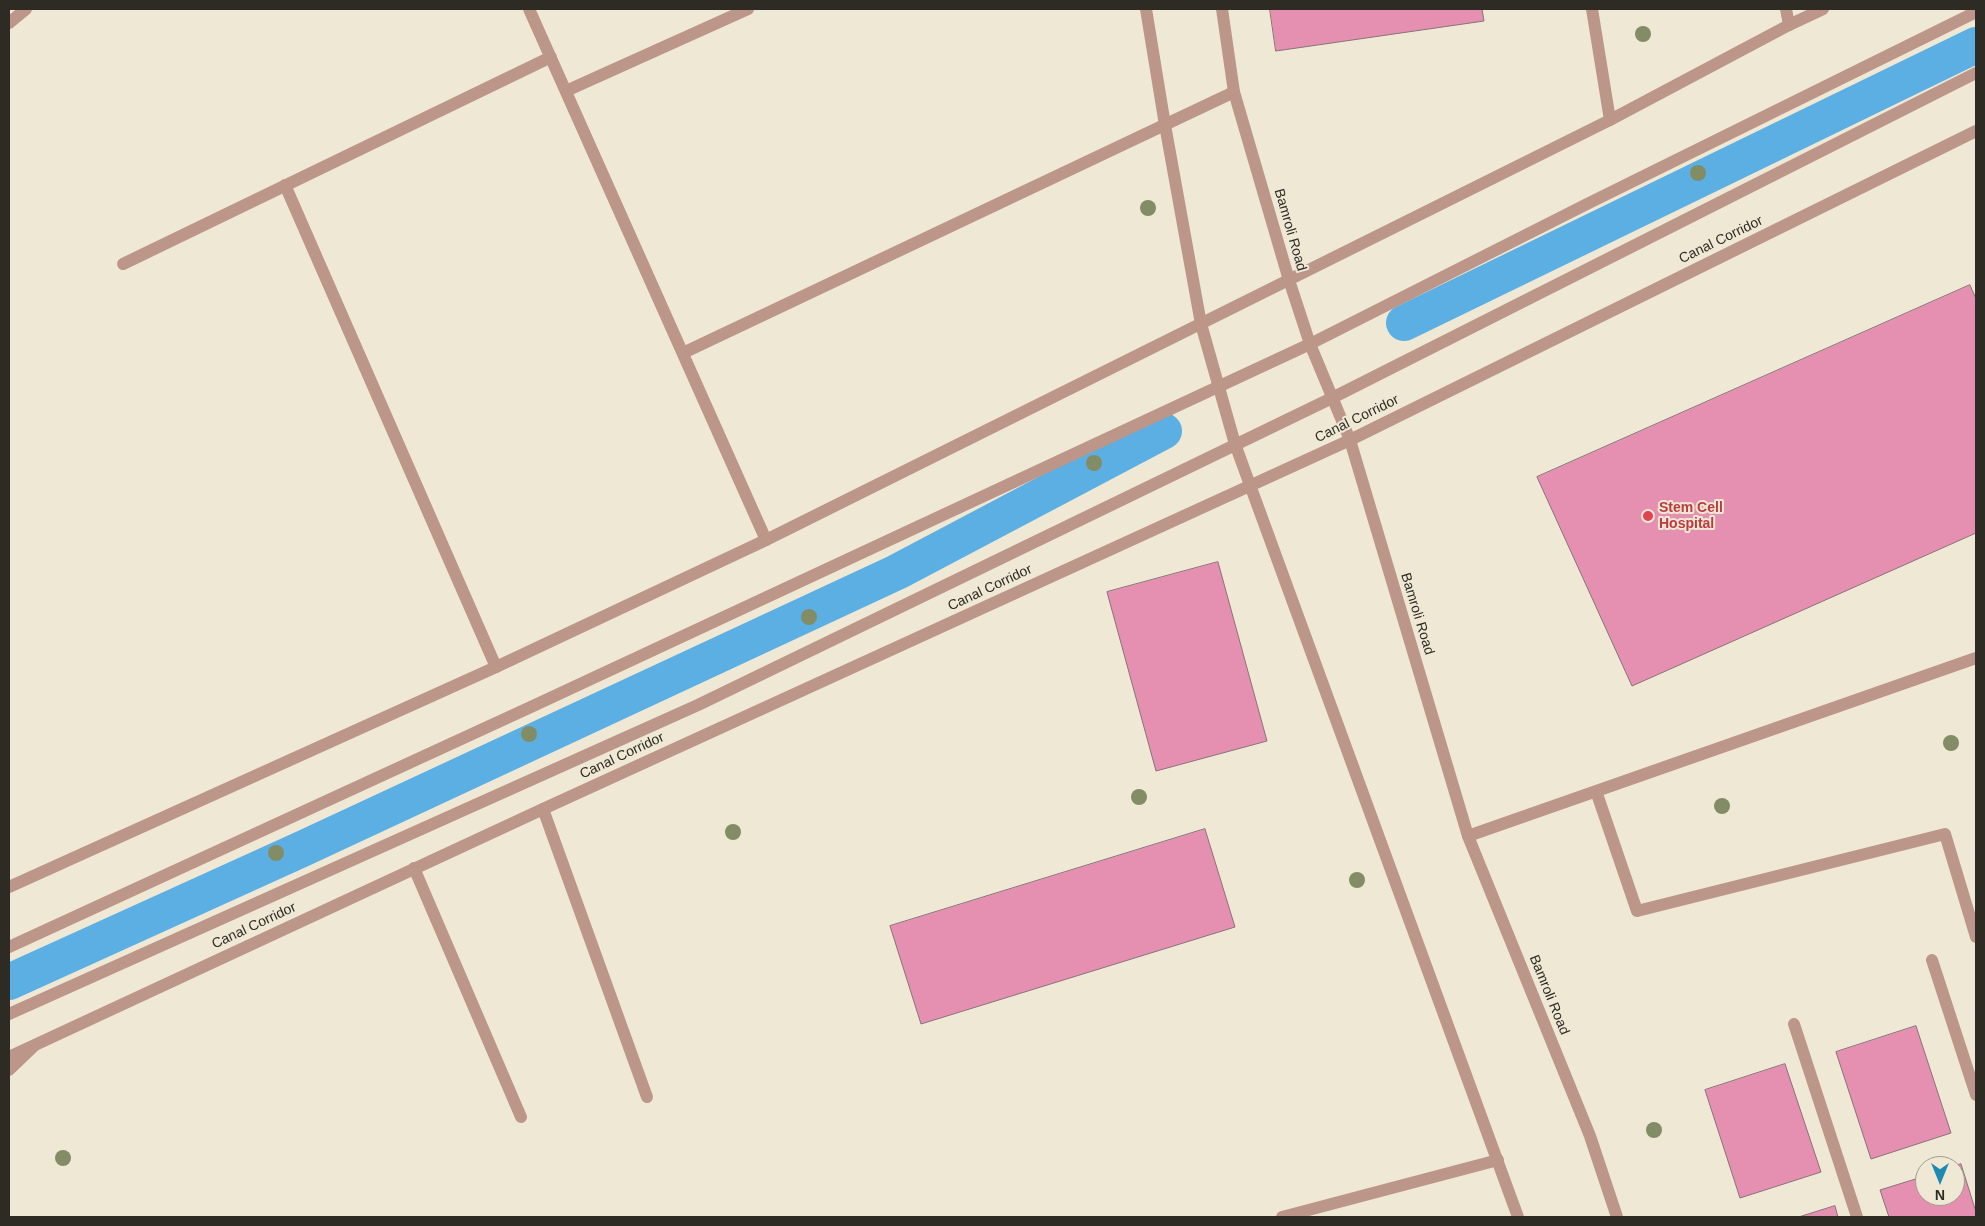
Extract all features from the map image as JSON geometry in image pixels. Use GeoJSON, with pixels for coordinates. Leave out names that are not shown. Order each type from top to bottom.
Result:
{"type":"FeatureCollection","features":[{"type":"Feature","properties":{"kind":"street"},"geometry":{"type":"LineString","coordinates":[[9,23],[26,9]]}},
{"type":"Feature","properties":{"kind":"street"},"geometry":{"type":"LineString","coordinates":[[529,9],[766,540]]}},
{"type":"Feature","properties":{"kind":"street"},"geometry":{"type":"LineString","coordinates":[[566,91],[748,9]]}},
{"type":"Feature","properties":{"kind":"street"},"geometry":{"type":"LineString","coordinates":[[1146,9],[1201,324],[1218,387],[1236,444],[1518,1217]]}},
{"type":"Feature","properties":{"kind":"street","name":"Bamroli Road"},"geometry":{"type":"LineString","coordinates":[[1222,9],[1234,92],[1289,280],[1310,344],[1350,440],[1468,836],[1590,1136],[1617,1217]]}},
{"type":"Feature","properties":{"kind":"street"},"geometry":{"type":"LineString","coordinates":[[1592,9],[1610,120]]}},
{"type":"Feature","properties":{"kind":"street"},"geometry":{"type":"LineString","coordinates":[[1786,9],[1789,25]]}},
{"type":"Feature","properties":{"kind":"street"},"geometry":{"type":"LineString","coordinates":[[9,887],[496,667],[766,540],[1610,120],[1789,25],[1823,9]]}},
{"type":"Feature","properties":{"kind":"street"},"geometry":{"type":"LineString","coordinates":[[9,947],[542,702],[1310,344],[1589,203],[1976,12]]}},
{"type":"Feature","properties":{"kind":"street"},"geometry":{"type":"LineString","coordinates":[[123,264],[551,57]]}},
{"type":"Feature","properties":{"kind":"street"},"geometry":{"type":"LineString","coordinates":[[9,1014],[698,704],[1332,398],[1976,73]]}},
{"type":"Feature","properties":{"kind":"street"},"geometry":{"type":"LineString","coordinates":[[683,353],[1234,92]]}},
{"type":"Feature","properties":{"kind":"street","name":"Canal Corridor"},"geometry":{"type":"LineString","coordinates":[[9,1057],[414,868],[1350,440],[1976,131]]}},
{"type":"Feature","properties":{"kind":"street"},"geometry":{"type":"LineString","coordinates":[[285,185],[496,667]]}},
{"type":"Feature","properties":{"kind":"street"},"geometry":{"type":"LineString","coordinates":[[1468,836],[1976,658]]}},
{"type":"Feature","properties":{"kind":"street"},"geometry":{"type":"LineString","coordinates":[[1596,791],[1637,911],[1944,834],[1976,937]]}},
{"type":"Feature","properties":{"kind":"street"},"geometry":{"type":"LineString","coordinates":[[543,809],[647,1097]]}},
{"type":"Feature","properties":{"kind":"street"},"geometry":{"type":"LineString","coordinates":[[414,868],[520,1117]]}},
{"type":"Feature","properties":{"kind":"street"},"geometry":{"type":"LineString","coordinates":[[1932,960],[1976,1095]]}},
{"type":"Feature","properties":{"kind":"street"},"geometry":{"type":"LineString","coordinates":[[1794,1024],[1857,1217]]}},
{"type":"Feature","properties":{"kind":"street"},"geometry":{"type":"LineString","coordinates":[[9,1070],[35,1045]]}},
{"type":"Feature","properties":{"kind":"street"},"geometry":{"type":"LineString","coordinates":[[1282,1217],[1498,1160]]}},
{"type":"Feature","properties":{"kind":"building"},"geometry":{"type":"Polygon","coordinates":[[[1270,9],[1482,9],[1484,21],[1276,51],[1270,9]]]}},
{"type":"Feature","properties":{"kind":"building"},"geometry":{"type":"Polygon","coordinates":[[[1970,285],[1976,299],[1976,533],[1632,686],[1537,477],[1970,285]]]}},
{"type":"Feature","properties":{"kind":"building"},"geometry":{"type":"Polygon","coordinates":[[[1218,562],[1267,741],[1156,771],[1107,592],[1218,562]]]}},
{"type":"Feature","properties":{"kind":"building"},"geometry":{"type":"Polygon","coordinates":[[[1205,829],[1235,927],[921,1024],[890,926],[1205,829]]]}},
{"type":"Feature","properties":{"kind":"building"},"geometry":{"type":"Polygon","coordinates":[[[1916,1026],[1951,1133],[1871,1159],[1836,1052],[1916,1026]]]}},
{"type":"Feature","properties":{"kind":"building"},"geometry":{"type":"Polygon","coordinates":[[[1785,1064],[1821,1172],[1740,1198],[1705,1090],[1785,1064]]]}},
{"type":"Feature","properties":{"kind":"building"},"geometry":{"type":"Polygon","coordinates":[[[1965,1177],[1976,1217],[1889,1217],[1880,1190],[1915,1179],[1915,1206],[1965,1206],[1965,1177]]]}},
{"type":"Feature","properties":{"kind":"building"},"geometry":{"type":"Polygon","coordinates":[[[1835,1206],[1838,1217],[1799,1217],[1835,1206]]]}},
{"type":"Feature","properties":{"kind":"waterway"},"geometry":{"type":"LineString","coordinates":[[1404,323],[1976,45]]}},
{"type":"Feature","properties":{"kind":"waterway"},"geometry":{"type":"LineString","coordinates":[[9,982],[302,849],[897,572],[1164,431]]}},
{"type":"Feature","properties":{"kind":"place","name":"Stem Cell Hospital"},"geometry":{"type":"Point","coordinates":[1648,516]}}]}
